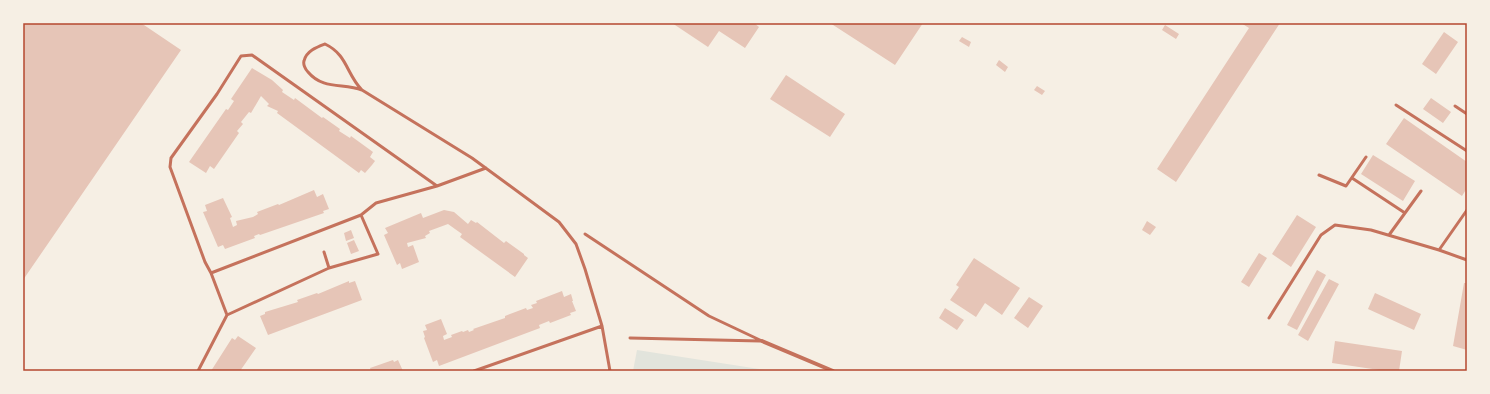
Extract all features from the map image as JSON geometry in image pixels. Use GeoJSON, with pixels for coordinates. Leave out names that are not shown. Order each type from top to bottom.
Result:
{"type":"FeatureCollection","features":[{"type":"Feature","properties":{"kind":"street"},"geometry":{"type":"LineString","coordinates":[[762,341],[833,371]]}},
{"type":"Feature","properties":{"kind":"lane"},"geometry":{"type":"LineString","coordinates":[[362,90],[352,78],[345,61],[333,48],[326,44],[317,47],[306,57],[304,62],[306,70],[319,82],[327,86],[354,87],[362,90],[472,158],[559,222],[576,244],[602,326],[610,371]]}},
{"type":"Feature","properties":{"kind":"lane"},"geometry":{"type":"LineString","coordinates":[[227,316],[211,272],[205,262],[170,167],[171,158],[217,94],[241,56],[252,55],[437,186]]}},
{"type":"Feature","properties":{"kind":"lane"},"geometry":{"type":"LineString","coordinates":[[1396,105],[1467,151]]}},
{"type":"Feature","properties":{"kind":"lane"},"geometry":{"type":"LineString","coordinates":[[1455,106],[1467,114]]}},
{"type":"Feature","properties":{"kind":"lane"},"geometry":{"type":"LineString","coordinates":[[1319,175],[1346,186],[1366,158]]}},
{"type":"Feature","properties":{"kind":"lane"},"geometry":{"type":"LineString","coordinates":[[211,272],[361,215],[376,203],[437,186],[486,168]]}},
{"type":"Feature","properties":{"kind":"lane"},"geometry":{"type":"LineString","coordinates":[[1352,178],[1405,213]]}},
{"type":"Feature","properties":{"kind":"lane"},"geometry":{"type":"LineString","coordinates":[[1390,235],[1421,191]]}},
{"type":"Feature","properties":{"kind":"lane"},"geometry":{"type":"LineString","coordinates":[[1440,250],[1467,210]]}},
{"type":"Feature","properties":{"kind":"lane"},"geometry":{"type":"LineString","coordinates":[[198,371],[227,316],[329,268],[378,254],[361,215]]}},
{"type":"Feature","properties":{"kind":"lane"},"geometry":{"type":"LineString","coordinates":[[1269,318],[1321,235],[1335,225],[1371,230],[1390,235],[1467,260]]}},
{"type":"Feature","properties":{"kind":"lane"},"geometry":{"type":"LineString","coordinates":[[585,234],[708,316],[762,341]]}},
{"type":"Feature","properties":{"kind":"lane"},"geometry":{"type":"LineString","coordinates":[[324,252],[329,268]]}},
{"type":"Feature","properties":{"kind":"lane"},"geometry":{"type":"LineString","coordinates":[[474,371],[602,326]]}},
{"type":"Feature","properties":{"kind":"lane"},"geometry":{"type":"LineString","coordinates":[[630,338],[762,341]]}},
{"type":"Feature","properties":{"kind":"shaded area"},"geometry":{"type":"Polygon","coordinates":[[[637,350],[772,371],[633,371],[637,350]]]}},
{"type":"Feature","properties":{"kind":"building"},"geometry":{"type":"Polygon","coordinates":[[[23,23],[141,23],[181,50],[23,280],[23,23]]]}},
{"type":"Feature","properties":{"kind":"building"},"geometry":{"type":"Polygon","coordinates":[[[672,23],[754,23],[759,27],[745,48],[719,31],[708,47],[672,23]]]}},
{"type":"Feature","properties":{"kind":"building"},"geometry":{"type":"Polygon","coordinates":[[[830,23],[923,23],[895,65],[830,23]]]}},
{"type":"Feature","properties":{"kind":"building"},"geometry":{"type":"Polygon","coordinates":[[[1241,23],[1280,23],[1176,182],[1157,169],[1249,28],[1241,23]]]}},
{"type":"Feature","properties":{"kind":"building"},"geometry":{"type":"Polygon","coordinates":[[[1165,25],[1179,34],[1176,39],[1162,30],[1165,25]]]}},
{"type":"Feature","properties":{"kind":"building"},"geometry":{"type":"Polygon","coordinates":[[[1444,32],[1458,42],[1436,74],[1422,64],[1444,32]]]}},
{"type":"Feature","properties":{"kind":"building"},"geometry":{"type":"Polygon","coordinates":[[[962,37],[971,42],[969,47],[959,41],[962,37]]]}},
{"type":"Feature","properties":{"kind":"building"},"geometry":{"type":"Polygon","coordinates":[[[999,60],[1008,67],[1005,72],[996,65],[999,60]]]}},
{"type":"Feature","properties":{"kind":"building"},"geometry":{"type":"Polygon","coordinates":[[[252,68],[272,80],[283,90],[282,92],[294,100],[295,98],[340,129],[339,131],[350,138],[351,136],[373,152],[370,157],[375,161],[372,165],[365,173],[361,170],[359,173],[277,113],[278,111],[267,106],[269,104],[261,96],[251,113],[249,112],[241,122],[243,124],[237,131],[239,133],[214,169],[210,166],[206,173],[189,162],[226,109],[228,110],[234,101],[231,99],[252,68]]]}},
{"type":"Feature","properties":{"kind":"building"},"geometry":{"type":"Polygon","coordinates":[[[786,75],[845,114],[830,137],[770,99],[786,75]]]}},
{"type":"Feature","properties":{"kind":"building"},"geometry":{"type":"Polygon","coordinates":[[[1037,86],[1045,91],[1042,95],[1034,90],[1037,86]]]}},
{"type":"Feature","properties":{"kind":"building"},"geometry":{"type":"Polygon","coordinates":[[[1431,98],[1451,112],[1443,123],[1423,109],[1431,98]]]}},
{"type":"Feature","properties":{"kind":"building"},"geometry":{"type":"Polygon","coordinates":[[[1404,118],[1467,162],[1467,188],[1462,196],[1386,144],[1404,118]]]}},
{"type":"Feature","properties":{"kind":"building"},"geometry":{"type":"Polygon","coordinates":[[[1373,155],[1415,181],[1403,201],[1361,174],[1373,155]]]}},
{"type":"Feature","properties":{"kind":"building"},"geometry":{"type":"Polygon","coordinates":[[[314,190],[317,197],[323,194],[329,209],[323,211],[324,213],[260,235],[259,234],[254,236],[255,238],[225,249],[223,245],[218,247],[203,212],[207,211],[205,205],[223,198],[232,217],[230,218],[233,227],[237,225],[236,221],[253,217],[258,214],[257,212],[278,204],[279,205],[314,190]]]}},
{"type":"Feature","properties":{"kind":"building"},"geometry":{"type":"Polygon","coordinates":[[[444,210],[454,212],[468,224],[471,220],[476,223],[477,222],[504,243],[506,241],[524,254],[528,258],[515,277],[460,237],[462,234],[448,224],[429,231],[430,233],[425,236],[426,238],[407,243],[408,247],[413,245],[419,262],[402,269],[400,263],[397,265],[384,235],[388,233],[385,228],[421,213],[423,218],[444,210]]]}},
{"type":"Feature","properties":{"kind":"building"},"geometry":{"type":"Polygon","coordinates":[[[1297,215],[1316,227],[1291,267],[1272,254],[1297,215]]]}},
{"type":"Feature","properties":{"kind":"building"},"geometry":{"type":"Polygon","coordinates":[[[1147,221],[1156,227],[1150,235],[1142,230],[1147,221]]]}},
{"type":"Feature","properties":{"kind":"building"},"geometry":{"type":"Polygon","coordinates":[[[351,230],[354,238],[346,241],[344,233],[351,230]]]}},
{"type":"Feature","properties":{"kind":"building"},"geometry":{"type":"Polygon","coordinates":[[[354,240],[359,251],[351,254],[347,243],[354,240]]]}},
{"type":"Feature","properties":{"kind":"building"},"geometry":{"type":"Polygon","coordinates":[[[1259,253],[1267,258],[1249,287],[1241,282],[1259,253]]]}},
{"type":"Feature","properties":{"kind":"building"},"geometry":{"type":"Polygon","coordinates":[[[974,258],[1020,288],[1002,315],[985,303],[976,317],[950,300],[959,287],[956,285],[974,258]]]}},
{"type":"Feature","properties":{"kind":"building"},"geometry":{"type":"Polygon","coordinates":[[[1317,270],[1326,275],[1297,330],[1287,325],[1317,270]]]}},
{"type":"Feature","properties":{"kind":"building"},"geometry":{"type":"Polygon","coordinates":[[[1329,279],[1339,284],[1308,341],[1298,335],[1329,279]]]}},
{"type":"Feature","properties":{"kind":"building"},"geometry":{"type":"Polygon","coordinates":[[[349,281],[349,283],[355,281],[362,300],[268,335],[260,316],[265,314],[265,312],[298,302],[297,300],[317,293],[318,294],[349,281]]]}},
{"type":"Feature","properties":{"kind":"building"},"geometry":{"type":"Polygon","coordinates":[[[1464,283],[1467,283],[1467,350],[1453,346],[1464,283]]]}},
{"type":"Feature","properties":{"kind":"building"},"geometry":{"type":"Polygon","coordinates":[[[562,291],[564,297],[571,294],[576,311],[570,313],[571,315],[550,323],[549,321],[539,325],[540,328],[439,366],[437,360],[433,362],[424,338],[423,331],[427,330],[425,325],[441,319],[447,334],[443,336],[444,340],[452,337],[451,335],[462,331],[468,330],[469,332],[474,330],[473,329],[505,318],[505,316],[526,308],[527,310],[533,308],[531,305],[537,303],[536,301],[562,291]]]}},
{"type":"Feature","properties":{"kind":"building"},"geometry":{"type":"Polygon","coordinates":[[[1375,293],[1421,314],[1414,330],[1368,309],[1375,293]]]}},
{"type":"Feature","properties":{"kind":"building"},"geometry":{"type":"Polygon","coordinates":[[[1029,297],[1043,306],[1028,328],[1014,318],[1029,297]]]}},
{"type":"Feature","properties":{"kind":"building"},"geometry":{"type":"Polygon","coordinates":[[[945,308],[964,320],[957,330],[939,318],[945,308]]]}},
{"type":"Feature","properties":{"kind":"building"},"geometry":{"type":"Polygon","coordinates":[[[238,336],[256,348],[240,371],[211,371],[232,338],[235,340],[238,336]]]}},
{"type":"Feature","properties":{"kind":"building"},"geometry":{"type":"Polygon","coordinates":[[[1335,341],[1402,351],[1399,371],[1386,371],[1332,363],[1335,341]]]}},
{"type":"Feature","properties":{"kind":"building"},"geometry":{"type":"Polygon","coordinates":[[[393,360],[394,362],[398,360],[403,371],[371,371],[370,368],[393,360]]]}}]}
